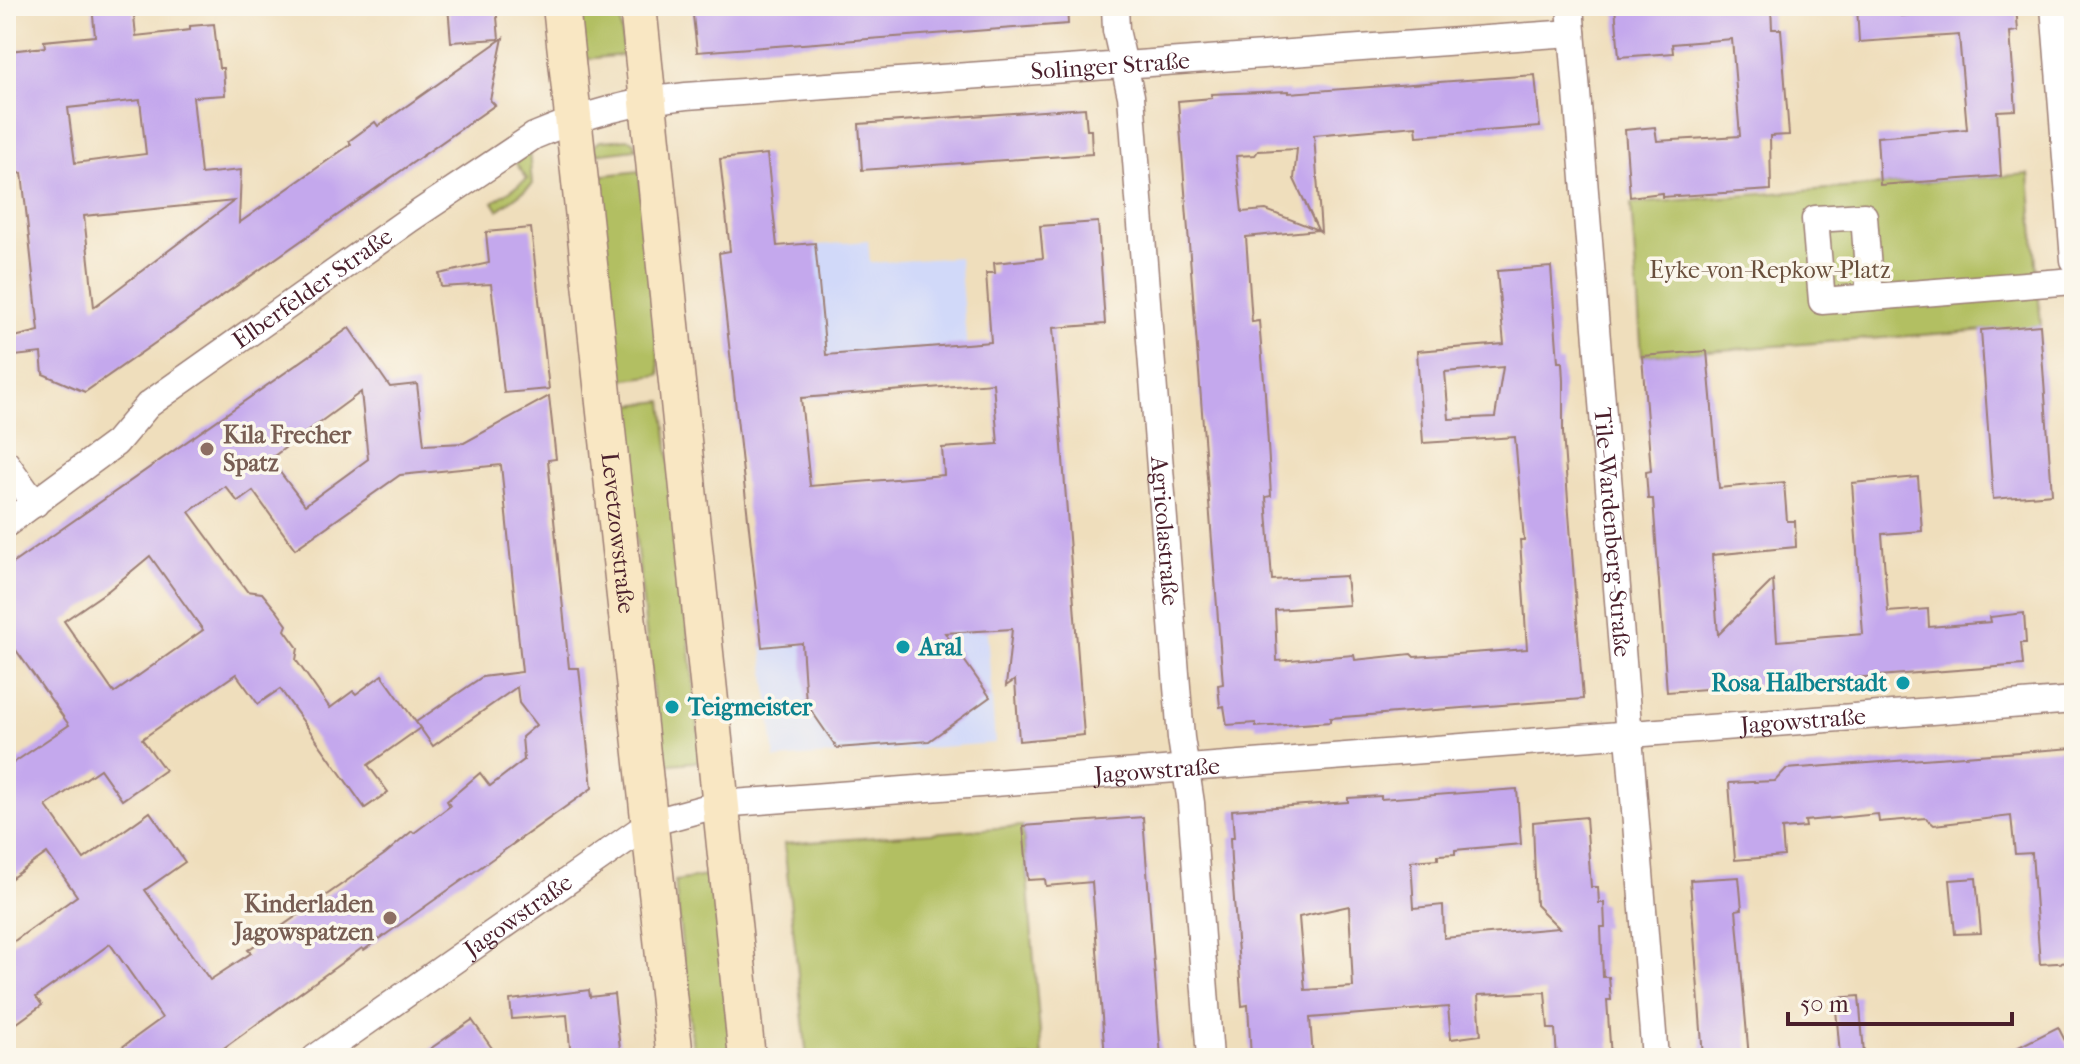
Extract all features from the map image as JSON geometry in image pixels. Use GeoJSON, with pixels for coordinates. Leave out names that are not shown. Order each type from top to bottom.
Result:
{"type":"FeatureCollection","features":[{"type":"Feature","properties":{"kind":"main road","name":"Levetzowstraße"},"geometry":{"type":"LineString","coordinates":[[561,6],[675,1058]]}},
{"type":"Feature","properties":{"kind":"main road"},"geometry":{"type":"LineString","coordinates":[[638,6],[747,1058]]}},
{"type":"Feature","properties":{"kind":"street","name":"Agricolastraße"},"geometry":{"type":"LineString","coordinates":[[1115,6],[1116,30],[1131,96],[1210,1058]]}},
{"type":"Feature","properties":{"kind":"street","name":"Tile-Wardenberg-Straße"},"geometry":{"type":"LineString","coordinates":[[1570,6],[1655,1058]]}},
{"type":"Feature","properties":{"kind":"street"},"geometry":{"type":"LineString","coordinates":[[2054,6],[2074,260]]}},
{"type":"Feature","properties":{"kind":"street","name":"Solinger Straße"},"geometry":{"type":"LineString","coordinates":[[648,100],[1572,33]]}},
{"type":"Feature","properties":{"kind":"street","name":"Elberfelder Straße"},"geometry":{"type":"LineString","coordinates":[[6,524],[116,443],[148,405],[518,146],[573,119],[648,100]]}},
{"type":"Feature","properties":{"kind":"street"},"geometry":{"type":"LineString","coordinates":[[1870,297],[2074,281]]}},
{"type":"Feature","properties":{"kind":"street"},"geometry":{"type":"LineString","coordinates":[[6,463],[35,504]]}},
{"type":"Feature","properties":{"kind":"street","name":"Jagowstraße"},"geometry":{"type":"LineString","coordinates":[[315,1058],[650,823],[720,804],[2074,700]]}},
{"type":"Feature","properties":{"kind":"shaded area"},"geometry":{"type":"Polygon","coordinates":[[[868,241],[870,263],[959,257],[970,385],[736,405],[719,253],[868,241]]]}},
{"type":"Feature","properties":{"kind":"shaded area"},"geometry":{"type":"Polygon","coordinates":[[[987,630],[995,743],[775,759],[762,647],[987,630]]]}},
{"type":"Feature","properties":{"kind":"green space"},"geometry":{"type":"Polygon","coordinates":[[[580,6],[619,6],[624,55],[585,59],[580,6]]]}},
{"type":"Feature","properties":{"kind":"green space"},"geometry":{"type":"Polygon","coordinates":[[[630,139],[635,142],[636,149],[595,154],[594,146],[600,141],[630,139]]]}},
{"type":"Feature","properties":{"kind":"green space"},"geometry":{"type":"Polygon","coordinates":[[[529,151],[532,185],[498,210],[493,202],[527,179],[515,162],[529,151]]]}},
{"type":"Feature","properties":{"kind":"green space"},"geometry":{"type":"Polygon","coordinates":[[[639,171],[660,375],[619,380],[597,176],[639,171]]]}},
{"type":"Feature","properties":{"kind":"green space","name":"Eyke-von-Repkow-Platz"},"geometry":{"type":"Polygon","coordinates":[[[2029,174],[2041,326],[1642,356],[1631,204],[2029,174]]]}},
{"type":"Feature","properties":{"kind":"green space"},"geometry":{"type":"Polygon","coordinates":[[[663,401],[702,761],[661,765],[621,406],[663,401]]]}},
{"type":"Feature","properties":{"kind":"green space"},"geometry":{"type":"Polygon","coordinates":[[[1023,826],[1042,1058],[807,1058],[784,844],[1023,826]]]}},
{"type":"Feature","properties":{"kind":"green space"},"geometry":{"type":"Polygon","coordinates":[[[713,875],[733,1058],[694,1058],[675,881],[713,875]]]}},
{"type":"Feature","properties":{"kind":"building"},"geometry":{"type":"Polygon","coordinates":[[[92,6],[133,6],[136,36],[214,24],[225,95],[193,97],[201,174],[241,170],[239,223],[351,144],[349,141],[375,122],[378,126],[503,38],[490,100],[495,105],[85,392],[43,374],[41,353],[6,357],[6,339],[39,331],[22,173],[17,174],[6,59],[10,59],[9,51],[45,47],[44,41],[95,36],[92,6]],[[140,100],[68,108],[75,163],[146,154],[140,100]],[[234,201],[84,216],[94,307],[234,201]]]}},
{"type":"Feature","properties":{"kind":"building"},"geometry":{"type":"Polygon","coordinates":[[[448,6],[496,6],[499,39],[451,42],[448,6]]]}},
{"type":"Feature","properties":{"kind":"building"},"geometry":{"type":"Polygon","coordinates":[[[692,6],[1067,6],[1068,24],[697,52],[692,6]]]}},
{"type":"Feature","properties":{"kind":"building"},"geometry":{"type":"Polygon","coordinates":[[[1615,6],[1771,6],[1772,29],[1781,29],[1789,135],[1770,136],[1771,190],[1662,197],[1662,193],[1630,197],[1625,130],[1655,127],[1657,141],[1740,136],[1732,39],[1672,44],[1673,53],[1619,57],[1615,6]]]}},
{"type":"Feature","properties":{"kind":"building"},"geometry":{"type":"Polygon","coordinates":[[[1857,6],[1901,6],[1901,16],[1955,10],[1955,6],[2016,6],[2018,31],[2010,32],[2016,110],[1997,111],[2001,176],[1880,185],[1877,137],[1967,129],[1959,35],[1859,42],[1857,6]]]}},
{"type":"Feature","properties":{"kind":"building"},"geometry":{"type":"Polygon","coordinates":[[[1535,75],[1540,127],[1417,136],[1416,126],[1314,135],[1321,232],[1246,237],[1252,322],[1259,321],[1265,393],[1271,496],[1266,497],[1272,580],[1346,576],[1349,605],[1275,610],[1277,661],[1354,655],[1355,660],[1411,654],[1414,657],[1527,649],[1520,540],[1524,540],[1515,437],[1423,443],[1417,351],[1504,344],[1497,271],[1551,267],[1558,362],[1562,362],[1563,433],[1583,699],[1330,718],[1330,722],[1256,727],[1256,723],[1227,725],[1224,706],[1220,707],[1218,685],[1223,684],[1178,101],[1212,98],[1211,94],[1289,93],[1535,75]],[[1297,149],[1258,151],[1255,155],[1236,156],[1242,212],[1266,210],[1318,230],[1294,179],[1297,149]],[[1503,367],[1445,372],[1449,419],[1495,417],[1503,367]]]}},
{"type":"Feature","properties":{"kind":"building"},"geometry":{"type":"Polygon","coordinates":[[[1085,108],[1087,130],[1091,130],[1092,154],[862,170],[859,124],[1085,108]]]}},
{"type":"Feature","properties":{"kind":"building"},"geometry":{"type":"Polygon","coordinates":[[[767,154],[777,246],[815,243],[826,355],[991,342],[986,273],[995,273],[994,263],[1043,258],[1040,226],[1098,222],[1105,324],[1053,328],[1084,735],[1019,741],[1015,680],[1006,686],[1012,629],[945,633],[990,697],[929,741],[837,748],[806,703],[802,643],[762,647],[719,253],[730,251],[720,159],[767,154]],[[993,383],[801,398],[810,486],[944,475],[942,448],[998,444],[993,383]]]}},
{"type":"Feature","properties":{"kind":"building"},"geometry":{"type":"Polygon","coordinates":[[[531,228],[549,389],[504,393],[491,284],[441,287],[439,274],[489,263],[486,232],[531,228]]]}},
{"type":"Feature","properties":{"kind":"building"},"geometry":{"type":"Polygon","coordinates":[[[2040,325],[2052,494],[1993,499],[1981,330],[2040,325]]]}},
{"type":"Feature","properties":{"kind":"building"},"geometry":{"type":"Polygon","coordinates":[[[349,328],[390,387],[417,384],[424,445],[464,443],[549,396],[556,459],[548,460],[569,668],[579,668],[592,788],[210,1058],[107,1058],[162,1018],[110,944],[36,997],[42,1005],[6,1031],[6,947],[77,896],[47,853],[6,882],[6,768],[69,725],[6,636],[6,568],[349,328]],[[361,392],[270,459],[305,505],[368,459],[361,392]],[[501,465],[400,475],[295,549],[253,491],[238,502],[225,486],[189,512],[247,591],[262,593],[277,611],[287,625],[285,630],[298,648],[296,660],[330,708],[382,675],[420,728],[368,765],[388,792],[365,808],[280,689],[258,704],[236,674],[142,739],[165,770],[122,800],[100,769],[46,806],[84,859],[150,812],[185,862],[145,890],[210,980],[450,806],[447,801],[480,773],[490,786],[524,760],[522,737],[536,725],[519,703],[517,687],[433,746],[416,722],[482,677],[522,672],[501,465]],[[150,556],[109,590],[64,621],[114,693],[203,630],[150,556]]]}},
{"type":"Feature","properties":{"kind":"building"},"geometry":{"type":"Polygon","coordinates":[[[1707,351],[1719,488],[1784,482],[1787,521],[1795,521],[1796,547],[1712,555],[1718,635],[1773,580],[1777,641],[1863,634],[1852,483],[1918,477],[1922,531],[1882,534],[1888,612],[1928,609],[1929,627],[1991,622],[1990,617],[2024,613],[2026,643],[2021,643],[2023,665],[1667,692],[1653,499],[1648,499],[1646,472],[1651,471],[1642,356],[1707,351]]]}},
{"type":"Feature","properties":{"kind":"building"},"geometry":{"type":"Polygon","coordinates":[[[2073,748],[2074,962],[2040,964],[2032,853],[2015,854],[2011,816],[1934,825],[1926,818],[1879,822],[1878,814],[1805,821],[1806,827],[1782,829],[1784,856],[1735,860],[1729,783],[1775,781],[1786,769],[2073,748]]]}},
{"type":"Feature","properties":{"kind":"building"},"geometry":{"type":"Polygon","coordinates":[[[1517,789],[1521,844],[1455,850],[1455,854],[1438,855],[1438,859],[1411,861],[1414,908],[1443,905],[1444,938],[1559,928],[1536,905],[1533,822],[1586,817],[1591,887],[1598,887],[1599,903],[1604,903],[1605,927],[1601,927],[1603,977],[1609,977],[1611,1000],[1607,1000],[1611,1058],[1557,1058],[1555,1029],[1548,1029],[1545,992],[1478,995],[1481,1035],[1451,1039],[1448,1007],[1310,1018],[1313,1058],[1251,1058],[1248,1005],[1242,1006],[1231,860],[1230,838],[1234,838],[1232,810],[1348,802],[1348,798],[1381,796],[1381,799],[1517,789]],[[1349,906],[1299,917],[1305,990],[1353,987],[1349,906]]]}},
{"type":"Feature","properties":{"kind":"building"},"geometry":{"type":"Polygon","coordinates":[[[1143,817],[1161,1058],[1105,1058],[1092,882],[1046,886],[1045,879],[1028,880],[1023,826],[1143,817]]]}},
{"type":"Feature","properties":{"kind":"building"},"geometry":{"type":"Polygon","coordinates":[[[1739,877],[1742,909],[1736,910],[1749,1058],[1703,1058],[1690,880],[1739,877]]]}},
{"type":"Feature","properties":{"kind":"building"},"geometry":{"type":"Polygon","coordinates":[[[1976,878],[1981,933],[1955,934],[1950,880],[1976,878]]]}},
{"type":"Feature","properties":{"kind":"building"},"geometry":{"type":"Polygon","coordinates":[[[589,990],[590,997],[614,994],[621,1058],[571,1058],[567,1015],[512,1019],[510,1000],[589,990]]]}},
{"type":"Feature","properties":{"kind":"building"},"geometry":{"type":"Polygon","coordinates":[[[1859,996],[1864,1053],[1840,1055],[1835,998],[1859,996]]]}},
{"type":"Feature","properties":{"kind":"building"},"geometry":{"type":"Polygon","coordinates":[[[472,1020],[499,1058],[417,1058],[472,1020]]]}},
{"type":"Feature","properties":{"kind":"building"},"geometry":{"type":"Polygon","coordinates":[[[2058,1027],[2074,1058],[1997,1058],[2058,1027]]]}},
{"type":"Feature","properties":{"kind":"place","name":"Kila Frecher Spatz"},"geometry":{"type":"Point","coordinates":[207,449]}},
{"type":"Feature","properties":{"kind":"place","name":"Aral"},"geometry":{"type":"Point","coordinates":[903,647]}},
{"type":"Feature","properties":{"kind":"place","name":"Rosa Halberstadt"},"geometry":{"type":"Point","coordinates":[1903,683]}},
{"type":"Feature","properties":{"kind":"place","name":"Teigmeister"},"geometry":{"type":"Point","coordinates":[672,707]}},
{"type":"Feature","properties":{"kind":"place","name":"Kinderladen Jagowspatzen"},"geometry":{"type":"Point","coordinates":[390,918]}}]}
